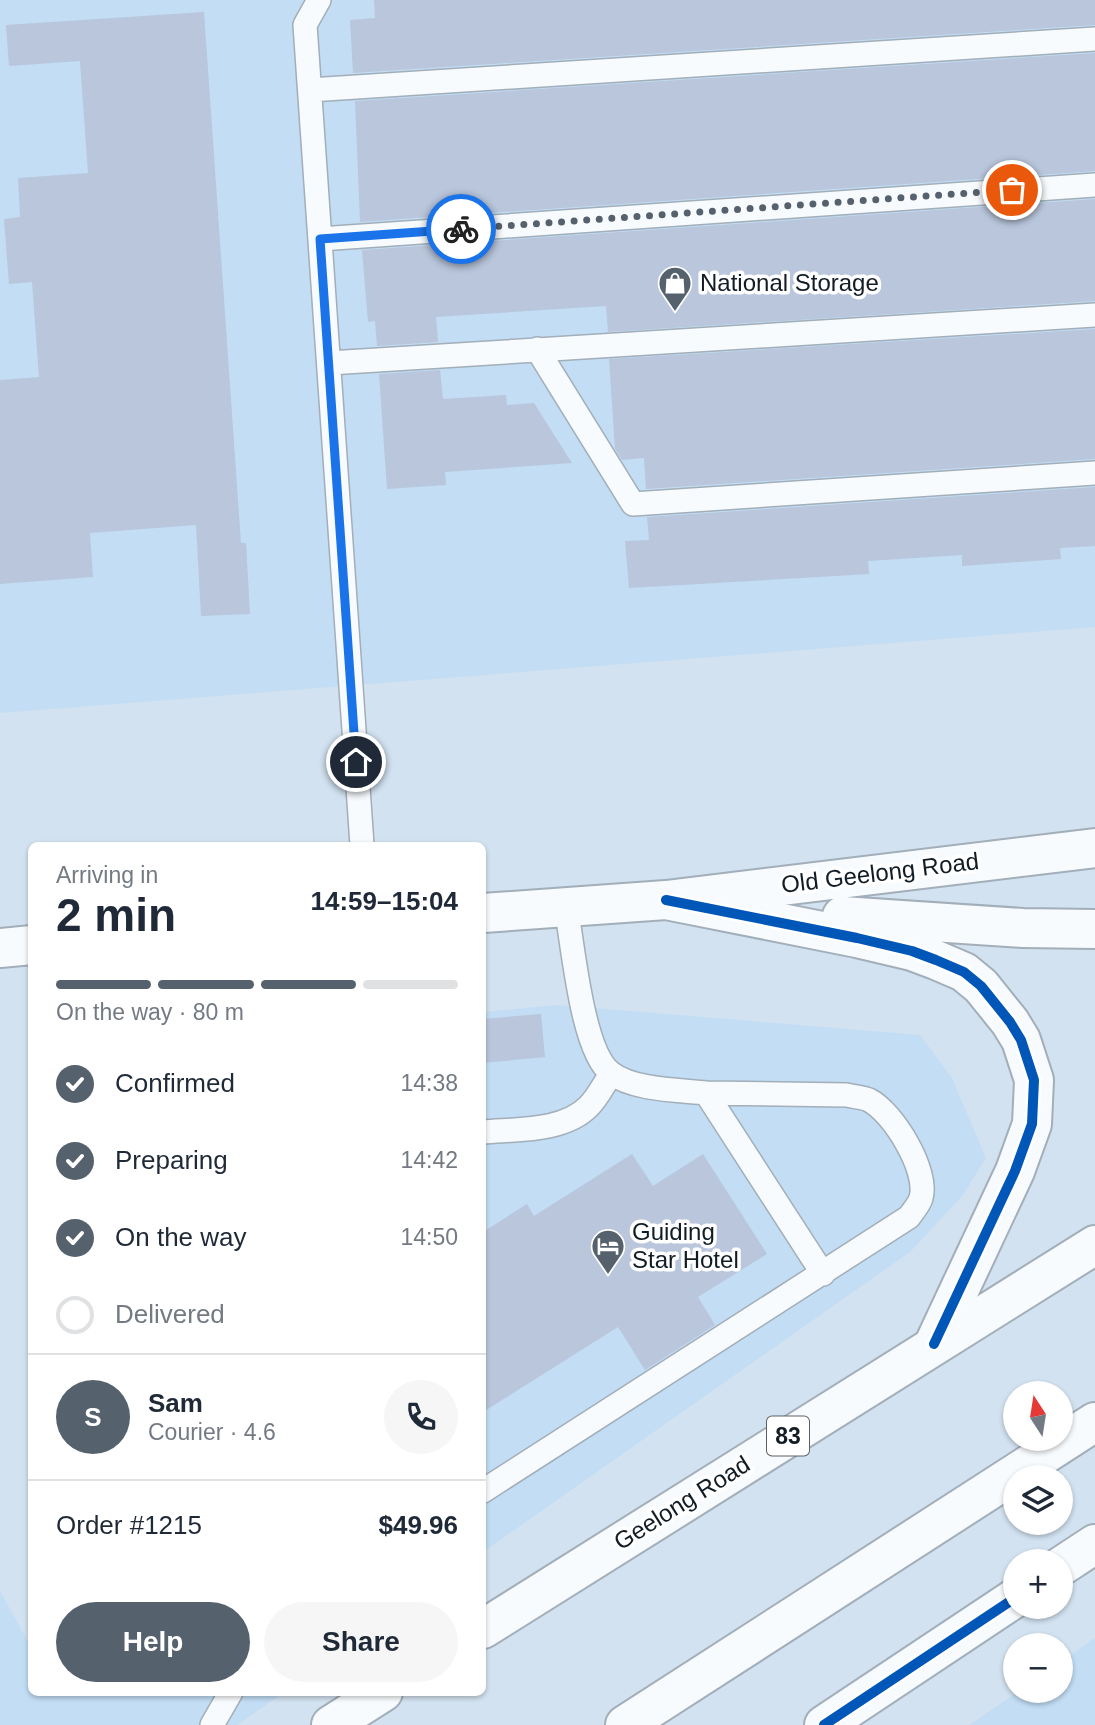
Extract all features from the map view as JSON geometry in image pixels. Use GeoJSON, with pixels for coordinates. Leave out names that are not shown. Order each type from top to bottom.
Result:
{"type":"FeatureCollection","features":[{"type":"Feature","properties":{"kind":"main road","name":"Old Geelong Road"},"geometry":{"type":"LineString","coordinates":[[486,913],[666,900],[1095,848]]}},
{"type":"Feature","properties":{"kind":"main road","name":"Old Geelong Road"},"geometry":{"type":"LineString","coordinates":[[666,900],[947,923],[1095,929]]}},
{"type":"Feature","properties":{"kind":"main road"},"geometry":{"type":"LineString","coordinates":[[666,900],[858,938],[912,951],[936,960],[964,972],[981,986],[1021,1040],[1033,1070],[1035,1091],[1032,1124],[1015,1171],[934,1345]]}},
{"type":"Feature","properties":{"kind":"main road"},"geometry":{"type":"LineString","coordinates":[[0,948],[28,945]]}},
{"type":"Feature","properties":{"kind":"main road","name":"Geelong Road"},"geometry":{"type":"LineString","coordinates":[[486,1627],[1095,1245]]}},
{"type":"Feature","properties":{"kind":"main road"},"geometry":{"type":"LineString","coordinates":[[625,1725],[1095,1422]]}},
{"type":"Feature","properties":{"kind":"main road"},"geometry":{"type":"LineString","coordinates":[[1073,1558],[1095,1544]]}},
{"type":"Feature","properties":{"kind":"main road"},"geometry":{"type":"LineString","coordinates":[[824,1725],[1003,1606]]}},
{"type":"Feature","properties":{"kind":"main road"},"geometry":{"type":"LineString","coordinates":[[331,1725],[377,1696]]}},
{"type":"Feature","properties":{"kind":"lane"},"geometry":{"type":"LineString","coordinates":[[319,0],[305,26],[362,842]]}},
{"type":"Feature","properties":{"kind":"lane"},"geometry":{"type":"LineString","coordinates":[[310,90],[1095,38]]}},
{"type":"Feature","properties":{"kind":"lane"},"geometry":{"type":"LineString","coordinates":[[320,239],[1095,184]]}},
{"type":"Feature","properties":{"kind":"lane"},"geometry":{"type":"LineString","coordinates":[[329,363],[1095,315]]}},
{"type":"Feature","properties":{"kind":"lane"},"geometry":{"type":"LineString","coordinates":[[537,349],[633,504],[1095,473]]}},
{"type":"Feature","properties":{"kind":"lane"},"geometry":{"type":"LineString","coordinates":[[486,1489],[909,1217],[921,1200],[923,1183],[916,1160],[888,1116],[869,1100],[848,1095],[706,1093],[637,1084],[611,1073],[599,1059],[589,1037],[566,907]]}},
{"type":"Feature","properties":{"kind":"lane"},"geometry":{"type":"LineString","coordinates":[[486,1132],[538,1127],[566,1120],[589,1107],[611,1073]]}},
{"type":"Feature","properties":{"kind":"lane"},"geometry":{"type":"LineString","coordinates":[[706,1093],[823,1274]]}},
{"type":"Feature","properties":{"kind":"lane"},"geometry":{"type":"LineString","coordinates":[[212,1725],[229,1696]]}},
{"type":"Feature","properties":{"kind":"shaded area","name":"National Storage"},"geometry":{"type":"Polygon","coordinates":[[[0,0],[1095,0],[1095,627],[0,713],[0,0]]]}},
{"type":"Feature","properties":{"kind":"shaded area"},"geometry":{"type":"Polygon","coordinates":[[[557,1005],[920,1035],[952,1078],[986,1158],[963,1195],[910,1252],[486,1550],[486,1012],[557,1005]]]}},
{"type":"Feature","properties":{"kind":"shaded area"},"geometry":{"type":"Polygon","coordinates":[[[0,1591],[28,1642],[28,1696],[278,1696],[237,1725],[0,1725],[0,1591]]]}},
{"type":"Feature","properties":{"kind":"shaded area"},"geometry":{"type":"Polygon","coordinates":[[[1095,1638],[1095,1725],[969,1725],[1003,1702],[1073,1703],[1073,1654],[1095,1638]]]}},
{"type":"Feature","properties":{"kind":"building"},"geometry":{"type":"Polygon","coordinates":[[[374,0],[1095,0],[1095,25],[353,73],[350,20],[375,18],[374,0]]]}},
{"type":"Feature","properties":{"kind":"building"},"geometry":{"type":"Polygon","coordinates":[[[204,12],[241,543],[246,543],[250,614],[201,616],[196,525],[90,533],[93,577],[0,584],[0,380],[39,377],[32,282],[9,284],[4,219],[20,217],[18,178],[88,173],[80,61],[9,66],[6,25],[204,12]]]}},
{"type":"Feature","properties":{"kind":"building"},"geometry":{"type":"Polygon","coordinates":[[[1095,53],[1095,171],[360,222],[355,101],[1095,53]]]}},
{"type":"Feature","properties":{"kind":"building"},"geometry":{"type":"Polygon","coordinates":[[[1095,199],[1095,301],[608,332],[606,306],[436,317],[438,342],[377,346],[375,321],[368,322],[362,250],[1095,199]]]}},
{"type":"Feature","properties":{"kind":"building"},"geometry":{"type":"Polygon","coordinates":[[[1095,329],[1095,459],[646,489],[644,458],[622,460],[615,449],[609,359],[1095,329]]]}},
{"type":"Feature","properties":{"kind":"building"},"geometry":{"type":"Polygon","coordinates":[[[440,370],[443,399],[506,395],[507,405],[534,403],[572,463],[445,472],[446,485],[387,489],[379,374],[440,370]]]}},
{"type":"Feature","properties":{"kind":"building"},"geometry":{"type":"Polygon","coordinates":[[[1095,487],[1095,546],[1060,548],[1061,559],[962,566],[962,555],[868,561],[869,574],[629,588],[625,541],[649,540],[647,517],[1095,487]]]}},
{"type":"Feature","properties":{"kind":"building"},"geometry":{"type":"Polygon","coordinates":[[[541,1014],[545,1057],[486,1063],[486,1019],[541,1014]]]}},
{"type":"Feature","properties":{"kind":"building","name":"Guiding Star Hotel"},"geometry":{"type":"Polygon","coordinates":[[[632,1154],[653,1186],[703,1154],[767,1254],[698,1297],[715,1325],[645,1370],[618,1327],[486,1410],[486,1230],[527,1204],[534,1216],[632,1154]]]}},
{"type":"Feature","properties":{"kind":"cycle path"},"geometry":{"type":"LineString","coordinates":[[666,900],[857,938],[912,951],[936,960],[964,972],[981,986],[1021,1040],[1034,1080],[1032,1124],[1015,1171],[934,1344]]}},
{"type":"Feature","properties":{"kind":"cycle path"},"geometry":{"type":"LineString","coordinates":[[824,1725],[1003,1606]]}},
{"type":"Feature","properties":{"kind":"way so far"},"geometry":{"type":"LineString","coordinates":[[461,229],[1012,190]]}},
{"type":"Feature","properties":{"kind":"place","name":"National Storage"},"geometry":{"type":"Point","coordinates":[675,313]}},
{"type":"Feature","properties":{"kind":"place","name":"Guiding Star Hotel"},"geometry":{"type":"Point","coordinates":[608,1276]}},
{"type":"Feature","properties":{"kind":"route"},"geometry":{"type":"LineString","coordinates":[[356,762],[320,239],[461,229]]}}]}
